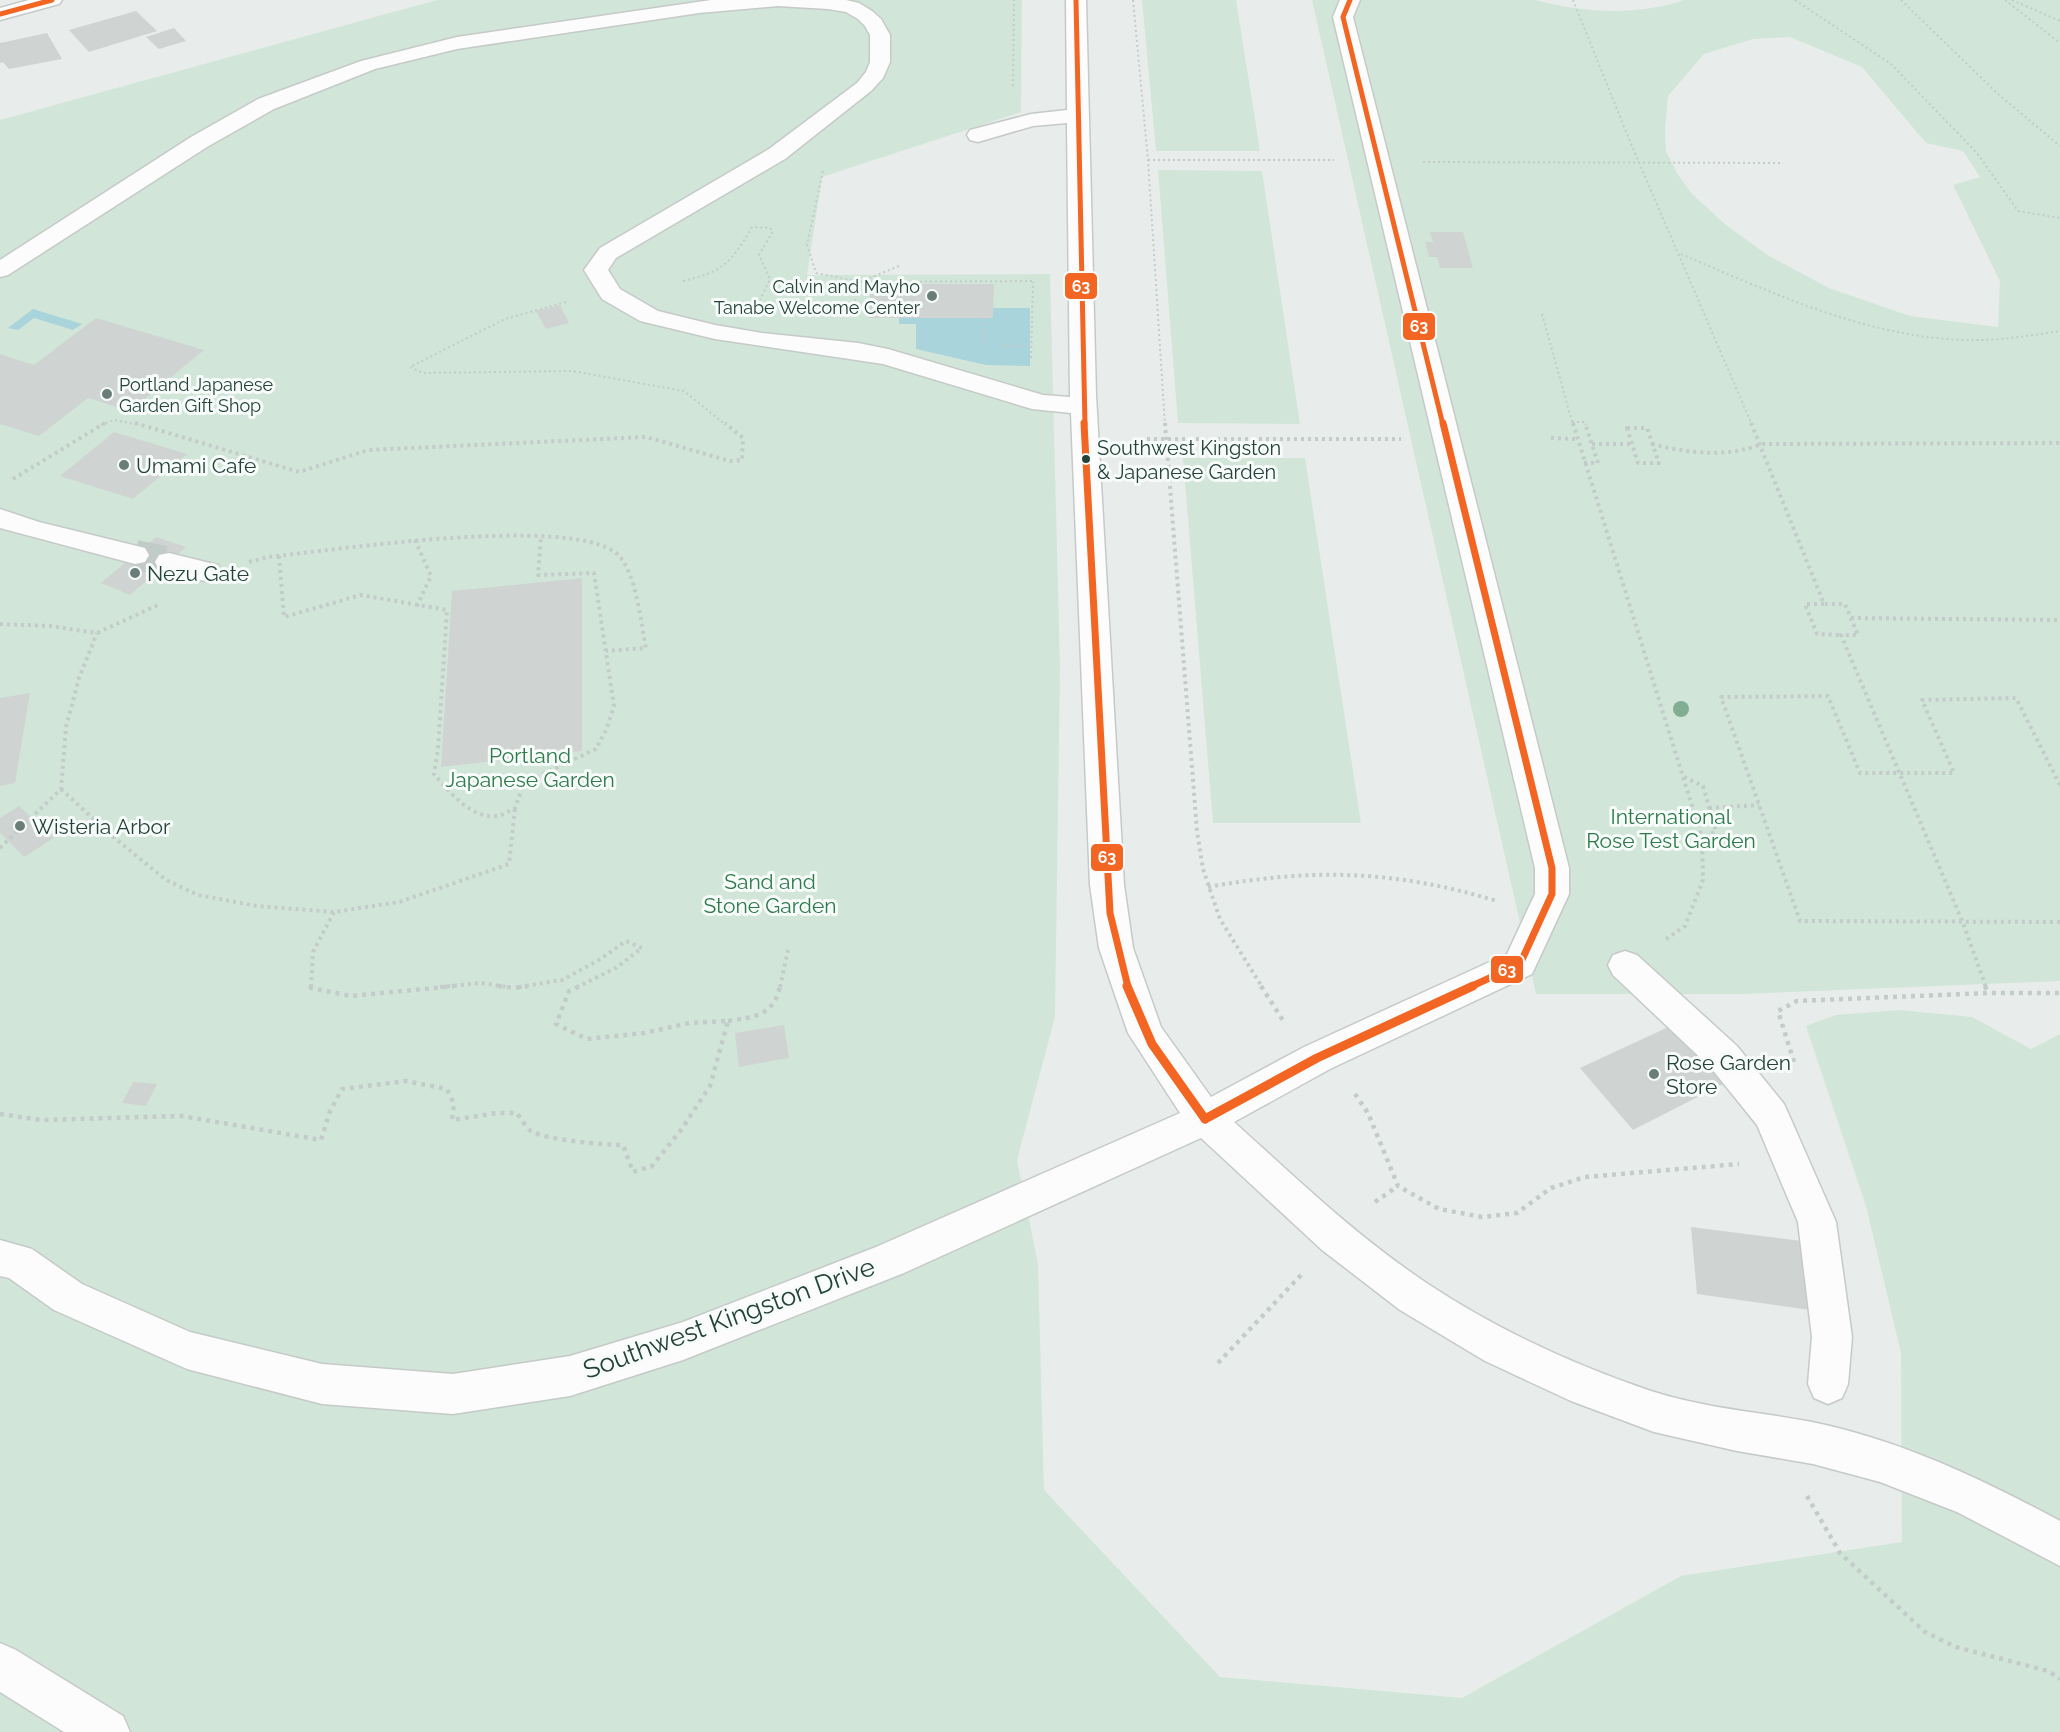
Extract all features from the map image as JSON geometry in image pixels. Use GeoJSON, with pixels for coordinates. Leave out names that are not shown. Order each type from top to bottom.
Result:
{"type":"FeatureCollection","features":[{"type":"Feature","properties":{"kind":"street"},"geometry":{"type":"LineString","coordinates":[[0,14],[52,0]]}},
{"type":"Feature","properties":{"kind":"street"},"geometry":{"type":"LineString","coordinates":[[0,270],[246,114],[307,87],[368,65],[457,43],[699,7],[778,0],[852,7],[874,23],[880,35],[882,47],[876,74],[864,87],[777,154],[608,253],[597,270],[611,294],[649,316],[715,332],[762,340],[858,351],[932,369],[1041,403],[1084,406]]}},
{"type":"Feature","properties":{"kind":"street"},"geometry":{"type":"LineString","coordinates":[[1076,0],[1084,406],[1110,913],[1124,976],[1146,1033],[1205,1119],[1336,1238],[1414,1297],[1499,1347],[1586,1387],[1654,1412],[1737,1431],[1813,1443],[1880,1461],[1970,1496],[2060,1544]]}},
{"type":"Feature","properties":{"kind":"street","name":"Southwest Kingston Drive"},"geometry":{"type":"LineString","coordinates":[[0,1258],[18,1262],[68,1297],[187,1350],[322,1384],[453,1394],[570,1376],[683,1341],[890,1260],[1205,1119],[1317,1058],[1520,964],[1552,894],[1552,868],[1343,17],[1350,0]]}},
{"type":"Feature","properties":{"kind":"street"},"geometry":{"type":"LineString","coordinates":[[978,135],[1031,120],[1077,115]]}},
{"type":"Feature","properties":{"kind":"street"},"geometry":{"type":"LineString","coordinates":[[0,518],[32,529],[135,555]]}},
{"type":"Feature","properties":{"kind":"street"},"geometry":{"type":"LineString","coordinates":[[169,562],[208,572]]}},
{"type":"Feature","properties":{"kind":"street"},"geometry":{"type":"LineString","coordinates":[[1625,965],[1724,1057],[1771,1115],[1817,1222],[1832,1337],[1828,1384]]}},
{"type":"Feature","properties":{"kind":"street"},"geometry":{"type":"LineString","coordinates":[[0,1666],[107,1732]]}},
{"type":"Feature","properties":{"kind":"path"},"geometry":{"type":"LineString","coordinates":[[1012,92],[1014,0]]}},
{"type":"Feature","properties":{"kind":"path"},"geometry":{"type":"LineString","coordinates":[[1133,0],[1148,160],[1166,440],[1197,831],[1208,888],[1220,919],[1286,1026]]}},
{"type":"Feature","properties":{"kind":"path"},"geometry":{"type":"LineString","coordinates":[[1573,0],[1639,162],[1681,253],[1761,444],[1824,604]]}},
{"type":"Feature","properties":{"kind":"path"},"geometry":{"type":"LineString","coordinates":[[1795,0],[1891,64],[1977,153],[2018,211],[2060,218]]}},
{"type":"Feature","properties":{"kind":"path"},"geometry":{"type":"LineString","coordinates":[[1901,0],[1944,44],[2060,146]]}},
{"type":"Feature","properties":{"kind":"path"},"geometry":{"type":"LineString","coordinates":[[2005,0],[2060,43]]}},
{"type":"Feature","properties":{"kind":"path"},"geometry":{"type":"LineString","coordinates":[[2012,0],[2060,21]]}},
{"type":"Feature","properties":{"kind":"path"},"geometry":{"type":"LineString","coordinates":[[1148,160],[1335,160]]}},
{"type":"Feature","properties":{"kind":"path"},"geometry":{"type":"LineString","coordinates":[[1415,162],[1783,163]]}},
{"type":"Feature","properties":{"kind":"path"},"geometry":{"type":"LineString","coordinates":[[823,171],[807,245],[816,273],[860,282],[1033,281]]}},
{"type":"Feature","properties":{"kind":"path"},"geometry":{"type":"LineString","coordinates":[[10,481],[98,426],[114,420],[127,421],[299,472],[368,450],[646,437],[730,461],[742,460],[743,438],[684,391],[572,371],[423,373],[410,367],[497,321],[541,306],[658,288],[724,269],[736,256],[753,227],[761,226],[773,231],[759,255],[770,279],[759,303]]}},
{"type":"Feature","properties":{"kind":"path"},"geometry":{"type":"LineString","coordinates":[[1681,253],[1764,290],[1864,324],[1954,340],[2023,340],[2060,331]]}},
{"type":"Feature","properties":{"kind":"path"},"geometry":{"type":"LineString","coordinates":[[860,282],[899,266]]}},
{"type":"Feature","properties":{"kind":"path"},"geometry":{"type":"LineString","coordinates":[[844,315],[854,304],[860,282]]}},
{"type":"Feature","properties":{"kind":"path"},"geometry":{"type":"LineString","coordinates":[[1542,314],[1584,463],[1702,838],[1703,880],[1685,926],[1625,965]]}},
{"type":"Feature","properties":{"kind":"path"},"geometry":{"type":"LineString","coordinates":[[983,318],[983,346]]}},
{"type":"Feature","properties":{"kind":"path"},"geometry":{"type":"LineString","coordinates":[[995,346],[1030,346]]}},
{"type":"Feature","properties":{"kind":"path"},"geometry":{"type":"LineString","coordinates":[[1572,422],[1585,422],[1598,463],[1584,463]]}},
{"type":"Feature","properties":{"kind":"path"},"geometry":{"type":"LineString","coordinates":[[1627,428],[1647,428],[1659,463],[1638,463],[1632,444],[1627,428]]}},
{"type":"Feature","properties":{"kind":"path"},"geometry":{"type":"LineString","coordinates":[[1551,438],[1577,439]]}},
{"type":"Feature","properties":{"kind":"path"},"geometry":{"type":"LineString","coordinates":[[1166,440],[1406,439]]}},
{"type":"Feature","properties":{"kind":"path"},"geometry":{"type":"LineString","coordinates":[[1652,444],[1679,450],[1744,450],[1761,444],[2060,443]]}},
{"type":"Feature","properties":{"kind":"path"},"geometry":{"type":"LineString","coordinates":[[1592,444],[1632,444]]}},
{"type":"Feature","properties":{"kind":"path"},"geometry":{"type":"LineString","coordinates":[[61,789],[111,835],[166,880],[198,896],[257,906],[334,912],[399,902],[509,864],[515,808],[524,783],[596,749],[606,730],[614,705],[594,573],[537,575],[541,536]]}},
{"type":"Feature","properties":{"kind":"path"},"geometry":{"type":"LineString","coordinates":[[0,624],[50,626],[97,633],[169,600],[208,572],[279,556],[415,540],[541,536],[593,541],[616,553],[627,567],[646,648],[606,651]]}},
{"type":"Feature","properties":{"kind":"path"},"geometry":{"type":"LineString","coordinates":[[415,540],[431,576],[417,606]]}},
{"type":"Feature","properties":{"kind":"path"},"geometry":{"type":"LineString","coordinates":[[279,556],[284,617],[361,595],[447,610],[438,749],[434,774],[456,798],[478,814],[499,816],[515,808]]}},
{"type":"Feature","properties":{"kind":"path"},"geometry":{"type":"LineString","coordinates":[[1804,604],[1845,604],[1851,618],[1858,635],[1817,634],[1804,604]]}},
{"type":"Feature","properties":{"kind":"path"},"geometry":{"type":"LineString","coordinates":[[1851,618],[2060,620]]}},
{"type":"Feature","properties":{"kind":"path"},"geometry":{"type":"LineString","coordinates":[[0,848],[61,789],[66,726],[79,678],[97,633]]}},
{"type":"Feature","properties":{"kind":"path"},"geometry":{"type":"LineString","coordinates":[[1841,635],[1963,923],[1988,993]]}},
{"type":"Feature","properties":{"kind":"path"},"geometry":{"type":"LineString","coordinates":[[2060,785],[2016,698],[1922,699],[1954,773],[1860,773],[1828,696],[1721,697],[1800,921],[2060,922]]}},
{"type":"Feature","properties":{"kind":"path"},"geometry":{"type":"LineString","coordinates":[[1684,776],[1703,786],[1716,831],[1702,838]]}},
{"type":"Feature","properties":{"kind":"path"},"geometry":{"type":"LineString","coordinates":[[1709,808],[1760,805]]}},
{"type":"Feature","properties":{"kind":"path"},"geometry":{"type":"LineString","coordinates":[[1208,888],[1239,881],[1299,876],[1379,876],[1443,885],[1506,904]]}},
{"type":"Feature","properties":{"kind":"path"},"geometry":{"type":"LineString","coordinates":[[334,912],[313,952],[311,987],[351,996],[481,983],[514,988],[562,980],[599,960],[626,941],[642,948],[616,968],[569,991],[555,1024],[588,1039],[644,1033],[690,1023],[761,1016],[778,997],[788,950]]}},
{"type":"Feature","properties":{"kind":"path"},"geometry":{"type":"LineString","coordinates":[[1796,1068],[1778,1011],[1797,1001],[1988,993],[2060,993]]}},
{"type":"Feature","properties":{"kind":"path"},"geometry":{"type":"LineString","coordinates":[[0,1114],[41,1120],[183,1116],[321,1140],[330,1111],[342,1089],[402,1079],[422,1080],[447,1089],[454,1104],[452,1120],[497,1113],[517,1113],[530,1131],[550,1138],[580,1140],[601,1145],[622,1145],[633,1172],[652,1166],[681,1130],[710,1086],[728,1021]]}},
{"type":"Feature","properties":{"kind":"path"},"geometry":{"type":"LineString","coordinates":[[1351,1089],[1368,1113],[1376,1138],[1398,1186],[1439,1209],[1482,1217],[1517,1212],[1551,1188],[1585,1177],[1790,1160]]}},
{"type":"Feature","properties":{"kind":"path"},"geometry":{"type":"LineString","coordinates":[[1367,1207],[1398,1186]]}},
{"type":"Feature","properties":{"kind":"path"},"geometry":{"type":"LineString","coordinates":[[1218,1363],[1307,1269]]}},
{"type":"Feature","properties":{"kind":"path"},"geometry":{"type":"LineString","coordinates":[[1805,1493],[1840,1553],[1925,1632],[1956,1647],[2048,1671],[2060,1679]]}},
{"type":"Feature","properties":{"kind":"green space"},"geometry":{"type":"Polygon","coordinates":[[[437,0],[1022,0],[1021,112],[822,177],[807,275],[1050,274],[1060,668],[1055,1017],[1017,1160],[1038,1264],[1044,1490],[1220,1677],[1462,1698],[1681,1576],[1902,1542],[1901,1353],[1866,1206],[1806,1026],[1836,1015],[1899,1010],[1972,1017],[2031,1049],[2060,1034],[2060,1732],[0,1732],[0,120],[437,0]]]}},
{"type":"Feature","properties":{"kind":"green space"},"geometry":{"type":"Polygon","coordinates":[[[1142,0],[1236,0],[1260,151],[1156,151],[1142,0]]]}},
{"type":"Feature","properties":{"kind":"green space","name":"International Rose Test Garden"},"geometry":{"type":"Polygon","coordinates":[[[1312,0],[1536,0],[1573,8],[1610,11],[1648,9],[1684,0],[2060,0],[2060,981],[1744,994],[1536,994],[1312,0]],[[1790,37],[1753,39],[1704,54],[1668,96],[1666,151],[1677,173],[1692,194],[1726,225],[1769,256],[1829,288],[1910,316],[1998,327],[2000,281],[1953,185],[1980,177],[1963,151],[1926,143],[1862,67],[1790,37]]]}},
{"type":"Feature","properties":{"kind":"green space"},"geometry":{"type":"Polygon","coordinates":[[[1158,170],[1262,171],[1300,424],[1178,423],[1158,170]]]}},
{"type":"Feature","properties":{"kind":"green space"},"geometry":{"type":"Polygon","coordinates":[[[1183,458],[1305,458],[1361,823],[1213,823],[1183,458]]]}},
{"type":"Feature","properties":{"kind":"water"},"geometry":{"type":"Polygon","coordinates":[[[993,308],[1030,308],[1030,366],[986,365],[916,349],[916,324],[899,324],[899,318],[993,318],[993,308]]]}},
{"type":"Feature","properties":{"kind":"water"},"geometry":{"type":"Polygon","coordinates":[[[33,309],[82,324],[73,330],[34,318],[18,330],[8,328],[33,309]]]}},
{"type":"Feature","properties":{"kind":"building"},"geometry":{"type":"Polygon","coordinates":[[[136,11],[157,31],[89,52],[69,30],[136,11]]]}},
{"type":"Feature","properties":{"kind":"building"},"geometry":{"type":"Polygon","coordinates":[[[174,28],[186,41],[159,49],[146,37],[174,28]]]}},
{"type":"Feature","properties":{"kind":"building"},"geometry":{"type":"Polygon","coordinates":[[[47,33],[62,59],[9,69],[3,62],[0,63],[0,43],[47,33]]]}},
{"type":"Feature","properties":{"kind":"building"},"geometry":{"type":"Polygon","coordinates":[[[1430,232],[1463,232],[1473,268],[1440,268],[1437,257],[1429,257],[1425,242],[1433,242],[1430,232]]]}},
{"type":"Feature","properties":{"kind":"building","name":"Calvin and Mayho Tanabe Welcome Center"},"geometry":{"type":"Polygon","coordinates":[[[871,284],[994,284],[993,318],[868,318],[871,284]]]}},
{"type":"Feature","properties":{"kind":"building"},"geometry":{"type":"Polygon","coordinates":[[[560,305],[569,323],[546,329],[536,311],[560,305]]]}},
{"type":"Feature","properties":{"kind":"building"},"geometry":{"type":"Polygon","coordinates":[[[96,318],[204,350],[130,411],[88,398],[39,436],[0,424],[0,354],[34,365],[96,318]]]}},
{"type":"Feature","properties":{"kind":"building","name":"Umami Cafe"},"geometry":{"type":"Polygon","coordinates":[[[114,432],[187,454],[133,499],[60,476],[114,432]]]}},
{"type":"Feature","properties":{"kind":"building","name":"Nezu Gate"},"geometry":{"type":"Polygon","coordinates":[[[156,537],[186,547],[130,595],[101,583],[156,537]]]}},
{"type":"Feature","properties":{"kind":"building"},"geometry":{"type":"Polygon","coordinates":[[[582,578],[582,751],[441,767],[452,591],[582,578]]]}},
{"type":"Feature","properties":{"kind":"building"},"geometry":{"type":"Polygon","coordinates":[[[30,693],[15,783],[0,786],[0,698],[30,693]]]}},
{"type":"Feature","properties":{"kind":"building","name":"Wisteria Arbor"},"geometry":{"type":"Polygon","coordinates":[[[19,806],[54,838],[24,857],[0,833],[0,818],[19,806]]]}},
{"type":"Feature","properties":{"kind":"building","name":"Rose Garden Store"},"geometry":{"type":"Polygon","coordinates":[[[1677,1023],[1729,1081],[1633,1130],[1580,1068],[1677,1023]]]}},
{"type":"Feature","properties":{"kind":"building"},"geometry":{"type":"Polygon","coordinates":[[[784,1025],[789,1058],[739,1067],[735,1033],[784,1025]]]}},
{"type":"Feature","properties":{"kind":"building"},"geometry":{"type":"Polygon","coordinates":[[[133,1082],[157,1084],[146,1106],[122,1103],[133,1082]]]}},
{"type":"Feature","properties":{"kind":"building"},"geometry":{"type":"Polygon","coordinates":[[[1691,1227],[1809,1242],[1818,1311],[1697,1294],[1691,1227]]]}},
{"type":"Feature","properties":{"kind":"tunnel"},"geometry":{"type":"LineString","coordinates":[[135,555],[169,562]]}},
{"type":"Feature","properties":{"kind":"transit line","name":"63"},"geometry":{"type":"LineString","coordinates":[[0,14],[52,0]]}},
{"type":"Feature","properties":{"kind":"transit line","name":"63"},"geometry":{"type":"LineString","coordinates":[[1076,0],[1083,395],[1110,913],[1125,980],[1144,1029],[1164,1063],[1205,1119]]}},
{"type":"Feature","properties":{"kind":"transit line","name":"63"},"geometry":{"type":"LineString","coordinates":[[1205,1119],[1317,1058],[1520,964],[1552,894],[1552,868],[1343,17],[1350,0]]}},
{"type":"Feature","properties":{"kind":"place","name":"Calvin and Mayho Tanabe Welcome Center"},"geometry":{"type":"Point","coordinates":[932,296]}},
{"type":"Feature","properties":{"kind":"place","name":"Portland Japanese Garden Gift Shop"},"geometry":{"type":"Point","coordinates":[107,394]}},
{"type":"Feature","properties":{"kind":"place","name":"Southwest Kingston & Japanese Garden"},"geometry":{"type":"Point","coordinates":[1086,459]}},
{"type":"Feature","properties":{"kind":"place","name":"Umami Cafe"},"geometry":{"type":"Point","coordinates":[124,465]}},
{"type":"Feature","properties":{"kind":"place","name":"Nezu Gate"},"geometry":{"type":"Point","coordinates":[135,573]}},
{"type":"Feature","properties":{"kind":"place","name":"Wisteria Arbor"},"geometry":{"type":"Point","coordinates":[20,826]}},
{"type":"Feature","properties":{"kind":"place","name":"Rose Garden Store"},"geometry":{"type":"Point","coordinates":[1654,1074]}},
{"type":"Feature","properties":{"kind":"park label","name":"Portland Japanese Garden"},"geometry":{"type":"Point","coordinates":[530,767]}},
{"type":"Feature","properties":{"kind":"park label","name":"Sand and Stone Garden"},"geometry":{"type":"Point","coordinates":[770,893]}}]}
